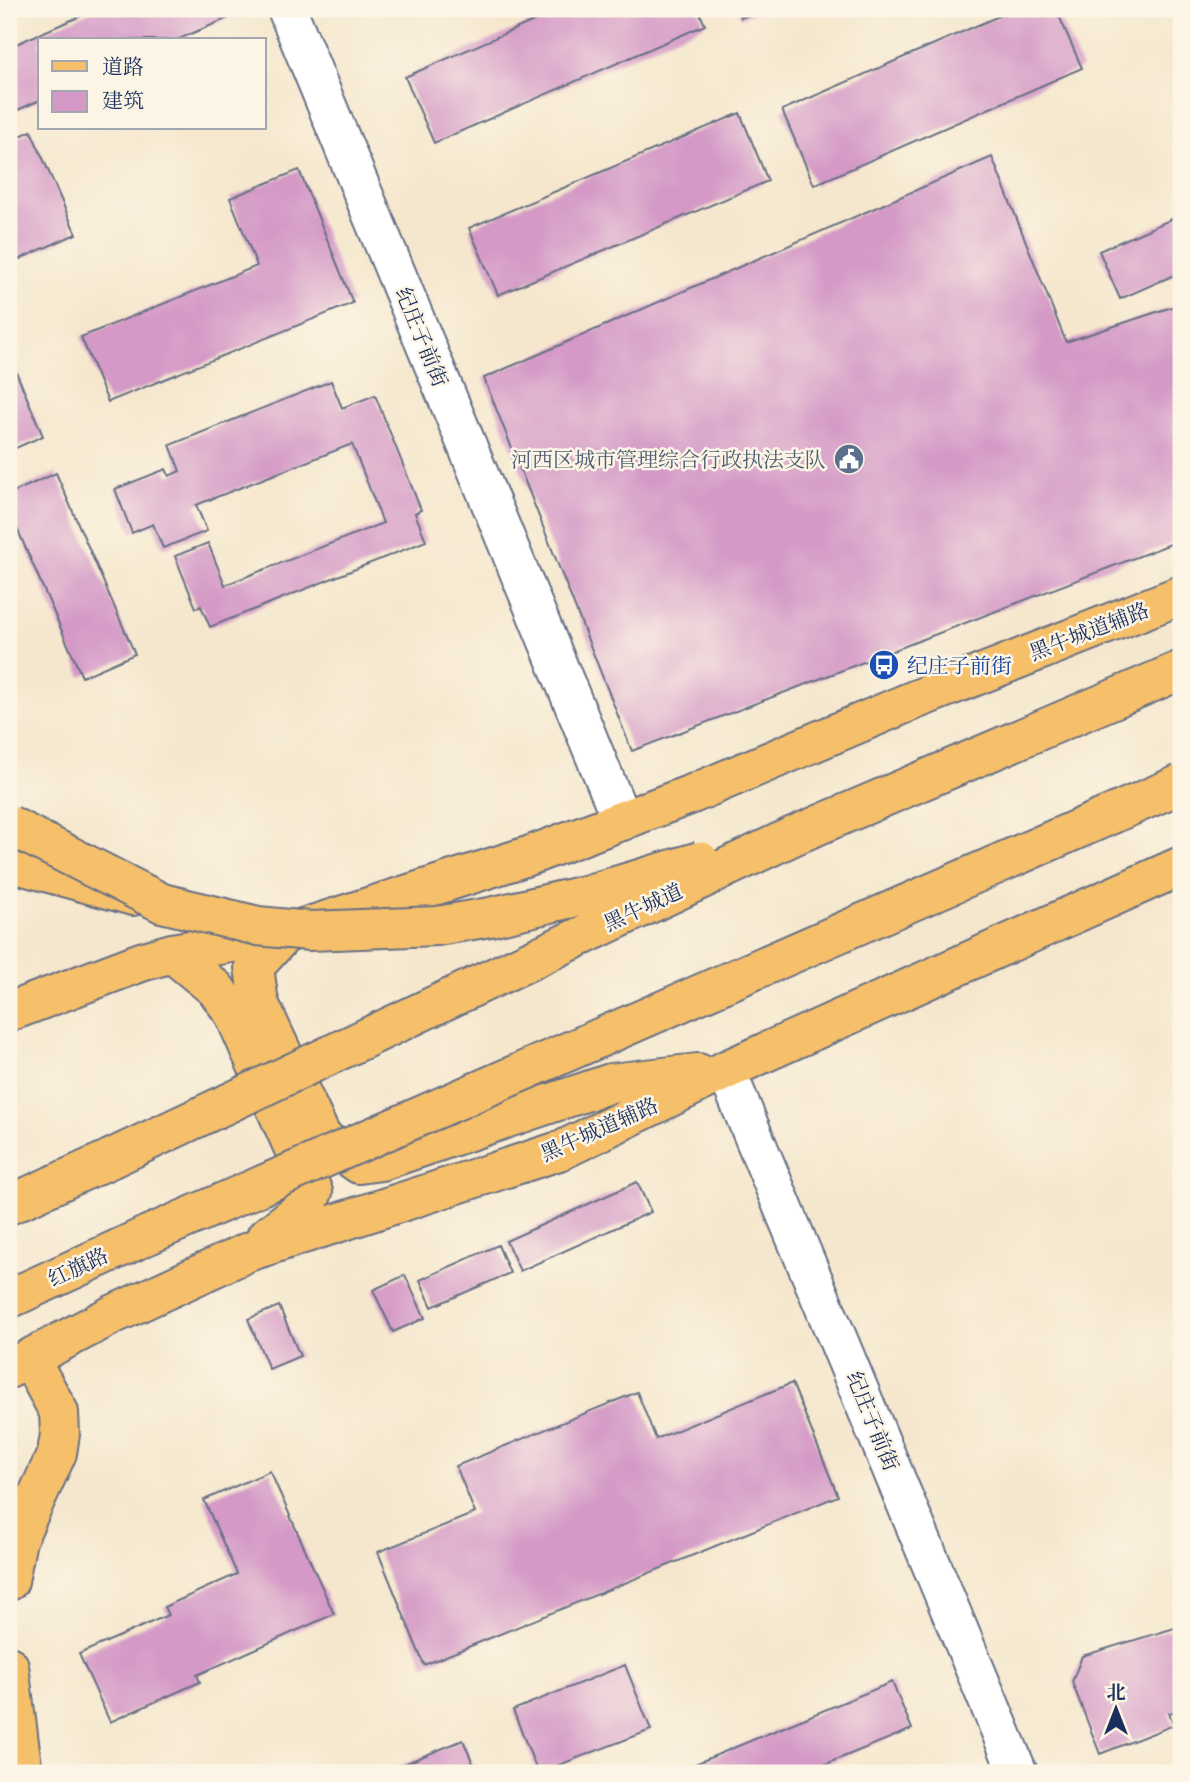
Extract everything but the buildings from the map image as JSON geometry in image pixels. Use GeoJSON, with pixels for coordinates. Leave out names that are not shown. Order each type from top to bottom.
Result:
{"type":"FeatureCollection","features":[{"type":"Feature","properties":{"kind":"main road","name":"黑牛城道辅路"},"geometry":{"type":"LineString","coordinates":[[9,1012],[172,953],[284,934],[531,855],[622,821],[1009,662],[1181,595]]}},
{"type":"Feature","properties":{"kind":"main road","name":"黑牛城道"},"geometry":{"type":"LineString","coordinates":[[9,1205],[793,836],[1181,670]]}},
{"type":"Feature","properties":{"kind":"main road","name":"红旗路"},"geometry":{"type":"LineString","coordinates":[[9,1299],[148,1235],[1181,785]]}},
{"type":"Feature","properties":{"kind":"main road"},"geometry":{"type":"LineString","coordinates":[[9,825],[162,903]]}},
{"type":"Feature","properties":{"kind":"main road"},"geometry":{"type":"LineString","coordinates":[[9,862],[258,926],[347,931],[437,926],[538,907],[793,836]]}},
{"type":"Feature","properties":{"kind":"main road","name":"黑牛城道辅路"},"geometry":{"type":"LineString","coordinates":[[19,1364],[114,1314],[248,1252],[562,1150],[726,1070],[1181,866]]}},
{"type":"Feature","properties":{"kind":"main road"},"geometry":{"type":"LineString","coordinates":[[284,934],[254,967],[259,1003],[322,1138],[359,1164],[381,1161],[611,1083],[726,1070]]}},
{"type":"Feature","properties":{"kind":"main road"},"geometry":{"type":"LineString","coordinates":[[172,953],[216,989],[233,1014],[313,1192],[306,1206],[248,1252]]}},
{"type":"Feature","properties":{"kind":"main road"},"geometry":{"type":"LineString","coordinates":[[9,1581],[17,1540],[57,1453],[60,1434],[59,1412],[19,1364]]}},
{"type":"Feature","properties":{"kind":"main road"},"geometry":{"type":"LineString","coordinates":[[9,1667],[23,1773]]}},
{"type":"Feature","properties":{"kind":"street","name":"纪庄子前街"},"geometry":{"type":"LineString","coordinates":[[287,9],[622,821]]}},
{"type":"Feature","properties":{"kind":"street","name":"纪庄子前街"},"geometry":{"type":"LineString","coordinates":[[726,1070],[1018,1773]]}},
{"type":"Feature","properties":{"kind":"place","name":"河西区城市管理综合行政执法支队"},"geometry":{"type":"Point","coordinates":[849,459]}},
{"type":"Feature","properties":{"kind":"place","name":"纪庄子前街"},"geometry":{"type":"Point","coordinates":[884,665]}}]}
